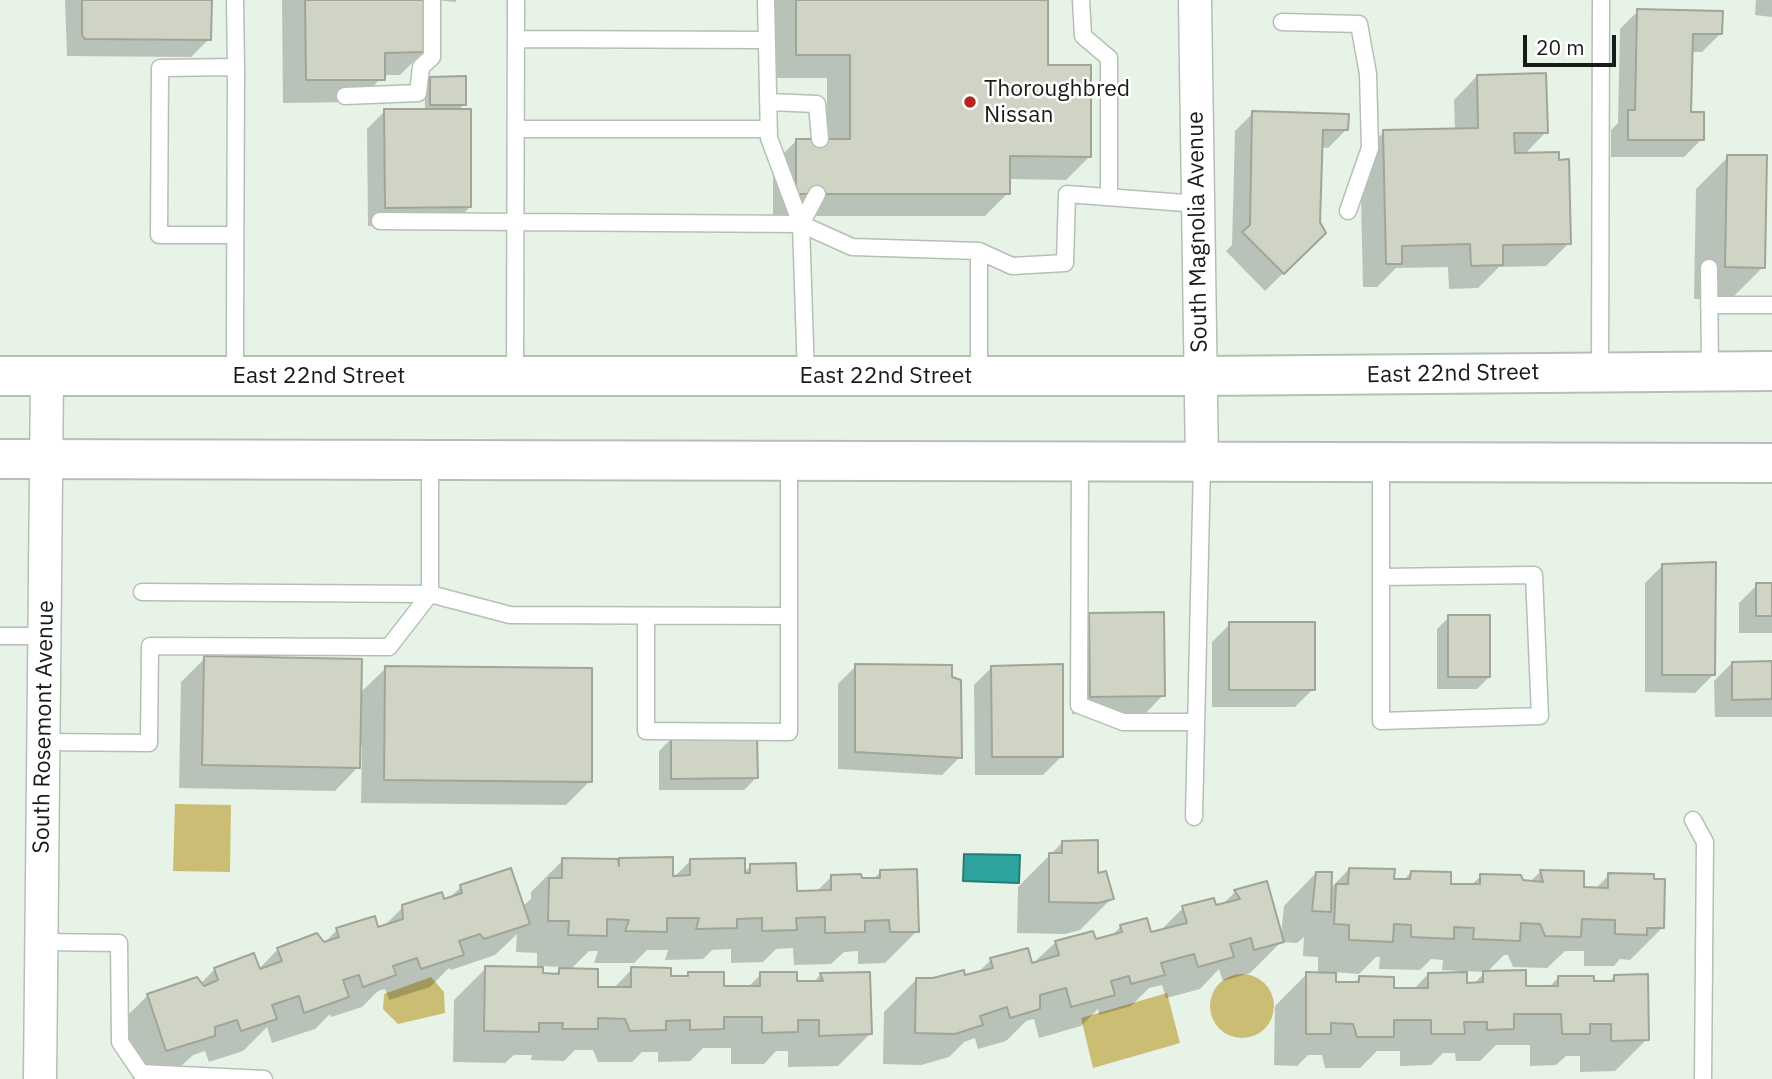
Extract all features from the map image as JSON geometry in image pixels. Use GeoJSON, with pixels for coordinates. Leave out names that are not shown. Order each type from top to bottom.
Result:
{"type":"FeatureCollection","features":[{"type":"Feature","properties":{"kind":"main road","name":"East 22nd Street"},"geometry":{"type":"LineString","coordinates":[[0,376],[1200,376],[1772,371]]}},
{"type":"Feature","properties":{"kind":"main road"},"geometry":{"type":"LineString","coordinates":[[0,459],[1080,464],[1772,463]]}},
{"type":"Feature","properties":{"kind":"street","name":"South Magnolia Avenue"},"geometry":{"type":"LineString","coordinates":[[1195,0],[1202,464]]}},
{"type":"Feature","properties":{"kind":"street","name":"South Rosemont Avenue"},"geometry":{"type":"LineString","coordinates":[[40,1079],[47,376]]}},
{"type":"Feature","properties":{"kind":"lane"},"geometry":{"type":"LineString","coordinates":[[234,376],[235,0]]}},
{"type":"Feature","properties":{"kind":"lane"},"geometry":{"type":"LineString","coordinates":[[345,96],[418,93],[422,67],[432,57],[432,0]]}},
{"type":"Feature","properties":{"kind":"lane"},"geometry":{"type":"LineString","coordinates":[[515,376],[516,0]]}},
{"type":"Feature","properties":{"kind":"lane"},"geometry":{"type":"LineString","coordinates":[[766,0],[769,138],[801,224],[806,376]]}},
{"type":"Feature","properties":{"kind":"lane"},"geometry":{"type":"LineString","coordinates":[[1082,0],[1083,36],[1109,58],[1109,196]]}},
{"type":"Feature","properties":{"kind":"lane"},"geometry":{"type":"LineString","coordinates":[[1600,373],[1601,0]]}},
{"type":"Feature","properties":{"kind":"lane"},"geometry":{"type":"LineString","coordinates":[[1282,22],[1359,24],[1368,74],[1370,148],[1348,211]]}},
{"type":"Feature","properties":{"kind":"lane"},"geometry":{"type":"LineString","coordinates":[[516,39],[767,40]]}},
{"type":"Feature","properties":{"kind":"lane"},"geometry":{"type":"LineString","coordinates":[[235,235],[159,235],[159,180],[160,68],[236,66]]}},
{"type":"Feature","properties":{"kind":"lane"},"geometry":{"type":"LineString","coordinates":[[769,102],[817,104],[820,138]]}},
{"type":"Feature","properties":{"kind":"lane"},"geometry":{"type":"LineString","coordinates":[[516,129],[769,129]]}},
{"type":"Feature","properties":{"kind":"lane"},"geometry":{"type":"LineString","coordinates":[[801,224],[817,194]]}},
{"type":"Feature","properties":{"kind":"lane"},"geometry":{"type":"LineString","coordinates":[[380,221],[801,224],[852,247],[979,251],[1012,265],[1065,263],[1067,194],[1198,204]]}},
{"type":"Feature","properties":{"kind":"lane"},"geometry":{"type":"LineString","coordinates":[[979,251],[979,376]]}},
{"type":"Feature","properties":{"kind":"lane"},"geometry":{"type":"LineString","coordinates":[[1710,268],[1710,372]]}},
{"type":"Feature","properties":{"kind":"lane"},"geometry":{"type":"LineString","coordinates":[[1710,305],[1772,305]]}},
{"type":"Feature","properties":{"kind":"lane"},"geometry":{"type":"LineString","coordinates":[[44,742],[149,743],[150,646],[388,647],[430,594],[430,461]]}},
{"type":"Feature","properties":{"kind":"lane"},"geometry":{"type":"LineString","coordinates":[[646,616],[646,731],[789,732],[789,463]]}},
{"type":"Feature","properties":{"kind":"lane"},"geometry":{"type":"LineString","coordinates":[[1080,464],[1079,705],[1123,722],[1196,722]]}},
{"type":"Feature","properties":{"kind":"lane"},"geometry":{"type":"LineString","coordinates":[[1194,817],[1202,464]]}},
{"type":"Feature","properties":{"kind":"lane"},"geometry":{"type":"LineString","coordinates":[[1381,464],[1381,577],[1381,721],[1540,716],[1534,575],[1381,577]]}},
{"type":"Feature","properties":{"kind":"lane"},"geometry":{"type":"LineString","coordinates":[[142,592],[430,594],[510,615],[787,616]]}},
{"type":"Feature","properties":{"kind":"lane"},"geometry":{"type":"LineString","coordinates":[[0,636],[45,636]]}},
{"type":"Feature","properties":{"kind":"lane"},"geometry":{"type":"LineString","coordinates":[[1693,820],[1705,842],[1703,1079]]}},
{"type":"Feature","properties":{"kind":"lane"},"geometry":{"type":"LineString","coordinates":[[41,942],[119,943],[120,1042],[141,1073],[264,1079]]}},
{"type":"Feature","properties":{"kind":"shaded area"},"geometry":{"type":"Polygon","coordinates":[[[175,804],[231,805],[230,872],[173,871],[175,804]]]}},
{"type":"Feature","properties":{"kind":"shaded area"},"geometry":{"type":"Polygon","coordinates":[[[1242,974],[1254,976],[1265,983],[1272,994],[1272,1018],[1265,1029],[1254,1036],[1242,1038],[1230,1036],[1219,1029],[1212,1018],[1210,1006],[1212,994],[1219,983],[1230,976],[1242,974]]]}},
{"type":"Feature","properties":{"kind":"shaded area"},"geometry":{"type":"Polygon","coordinates":[[[431,977],[444,992],[445,1013],[398,1024],[383,1009],[384,994],[431,977]]]}},
{"type":"Feature","properties":{"kind":"shaded area"},"geometry":{"type":"Polygon","coordinates":[[[1167,993],[1180,1043],[1093,1068],[1081,1018],[1167,993]]]}},
{"type":"Feature","properties":{"kind":"water"},"geometry":{"type":"Polygon","coordinates":[[[964,854],[1020,855],[1019,883],[963,881],[964,854]]]}},
{"type":"Feature","properties":{"kind":"building"},"geometry":{"type":"Polygon","coordinates":[[[82,0],[212,0],[211,40],[85,39],[82,35],[82,0]]]}},
{"type":"Feature","properties":{"kind":"building"},"geometry":{"type":"Polygon","coordinates":[[[305,0],[424,0],[425,52],[385,53],[385,80],[306,80],[305,0]]]}},
{"type":"Feature","properties":{"kind":"building","name":"Thoroughbred Nissan"},"geometry":{"type":"Polygon","coordinates":[[[796,0],[1048,0],[1048,65],[1091,65],[1091,157],[1010,156],[1010,194],[796,194],[796,139],[850,139],[850,55],[796,55],[796,0]]]}},
{"type":"Feature","properties":{"kind":"building"},"geometry":{"type":"Polygon","coordinates":[[[1637,9],[1723,11],[1722,34],[1693,34],[1691,112],[1704,112],[1704,140],[1628,140],[1628,110],[1635,110],[1637,9]]]}},
{"type":"Feature","properties":{"kind":"building"},"geometry":{"type":"Polygon","coordinates":[[[1546,73],[1548,133],[1514,133],[1515,153],[1559,152],[1559,160],[1569,159],[1571,244],[1503,245],[1503,265],[1471,266],[1470,244],[1402,246],[1402,264],[1386,264],[1383,130],[1478,128],[1477,75],[1546,73]]]}},
{"type":"Feature","properties":{"kind":"building"},"geometry":{"type":"Polygon","coordinates":[[[466,76],[466,105],[430,105],[430,77],[466,76]]]}},
{"type":"Feature","properties":{"kind":"building"},"geometry":{"type":"Polygon","coordinates":[[[384,109],[471,109],[471,207],[385,208],[384,109]]]}},
{"type":"Feature","properties":{"kind":"building"},"geometry":{"type":"Polygon","coordinates":[[[1252,111],[1349,114],[1348,130],[1323,130],[1320,222],[1326,233],[1284,274],[1242,232],[1250,225],[1252,111]]]}},
{"type":"Feature","properties":{"kind":"building"},"geometry":{"type":"Polygon","coordinates":[[[1727,155],[1767,155],[1765,268],[1725,267],[1727,155]]]}},
{"type":"Feature","properties":{"kind":"building"},"geometry":{"type":"Polygon","coordinates":[[[1716,562],[1715,675],[1662,675],[1662,564],[1716,562]]]}},
{"type":"Feature","properties":{"kind":"building"},"geometry":{"type":"Polygon","coordinates":[[[1756,583],[1772,583],[1772,616],[1756,616],[1756,583]]]}},
{"type":"Feature","properties":{"kind":"building"},"geometry":{"type":"Polygon","coordinates":[[[1164,612],[1165,696],[1090,697],[1089,613],[1164,612]]]}},
{"type":"Feature","properties":{"kind":"building"},"geometry":{"type":"Polygon","coordinates":[[[1448,615],[1490,615],[1490,677],[1448,677],[1448,615]]]}},
{"type":"Feature","properties":{"kind":"building"},"geometry":{"type":"Polygon","coordinates":[[[1229,622],[1315,622],[1315,690],[1229,690],[1229,622]]]}},
{"type":"Feature","properties":{"kind":"building"},"geometry":{"type":"Polygon","coordinates":[[[204,656],[362,659],[360,768],[202,765],[204,656]]]}},
{"type":"Feature","properties":{"kind":"building"},"geometry":{"type":"Polygon","coordinates":[[[1772,661],[1772,699],[1732,700],[1732,662],[1772,661]]]}},
{"type":"Feature","properties":{"kind":"building"},"geometry":{"type":"Polygon","coordinates":[[[855,664],[952,665],[952,677],[961,680],[962,758],[855,752],[855,664]]]}},
{"type":"Feature","properties":{"kind":"building"},"geometry":{"type":"Polygon","coordinates":[[[1063,664],[1063,757],[992,757],[991,666],[1063,664]]]}},
{"type":"Feature","properties":{"kind":"building"},"geometry":{"type":"Polygon","coordinates":[[[385,666],[592,668],[592,782],[384,780],[385,666]]]}},
{"type":"Feature","properties":{"kind":"building"},"geometry":{"type":"Polygon","coordinates":[[[757,737],[758,778],[671,779],[671,738],[757,737]]]}},
{"type":"Feature","properties":{"kind":"building"},"geometry":{"type":"Polygon","coordinates":[[[1098,840],[1098,873],[1106,871],[1114,899],[1098,903],[1049,902],[1049,853],[1062,853],[1062,841],[1098,840]]]}},
{"type":"Feature","properties":{"kind":"building"},"geometry":{"type":"Polygon","coordinates":[[[673,857],[673,876],[690,875],[690,859],[745,858],[745,873],[750,873],[750,864],[796,863],[797,891],[831,890],[831,875],[861,874],[862,878],[880,878],[880,870],[917,869],[919,932],[890,932],[889,920],[865,921],[865,932],[825,933],[825,917],[796,918],[797,930],[762,931],[762,918],[737,919],[737,928],[696,929],[699,918],[667,918],[667,932],[625,931],[629,920],[607,919],[607,936],[568,935],[569,921],[548,921],[549,878],[562,878],[562,858],[618,859],[619,866],[619,858],[673,857]]]}},
{"type":"Feature","properties":{"kind":"building"},"geometry":{"type":"Polygon","coordinates":[[[511,868],[530,924],[484,939],[480,934],[459,941],[464,955],[421,969],[417,958],[393,966],[396,975],[363,987],[359,975],[343,980],[349,997],[304,1013],[299,996],[272,1005],[277,1019],[241,1031],[237,1020],[215,1027],[215,1036],[166,1051],[147,994],[197,977],[204,986],[218,980],[214,968],[254,953],[260,969],[282,961],[277,948],[317,933],[324,942],[339,937],[336,928],[375,916],[378,927],[403,919],[402,905],[442,892],[444,899],[462,893],[460,885],[511,868]]]}},
{"type":"Feature","properties":{"kind":"building"},"geometry":{"type":"Polygon","coordinates":[[[1349,868],[1395,869],[1394,879],[1410,879],[1411,871],[1451,872],[1451,884],[1480,884],[1480,874],[1521,875],[1523,880],[1543,882],[1540,870],[1584,871],[1584,887],[1608,888],[1608,873],[1654,874],[1654,879],[1665,879],[1664,928],[1647,928],[1647,935],[1615,934],[1615,920],[1582,919],[1581,937],[1545,936],[1540,924],[1521,923],[1520,941],[1473,939],[1474,928],[1454,927],[1454,939],[1411,937],[1411,925],[1394,924],[1393,942],[1349,940],[1349,925],[1334,924],[1336,884],[1348,884],[1349,868]]]}},
{"type":"Feature","properties":{"kind":"building"},"geometry":{"type":"Polygon","coordinates":[[[1316,872],[1332,872],[1331,912],[1312,911],[1316,872]]]}},
{"type":"Feature","properties":{"kind":"building"},"geometry":{"type":"Polygon","coordinates":[[[1267,881],[1284,942],[1254,950],[1251,938],[1230,944],[1234,957],[1198,967],[1194,954],[1161,963],[1165,975],[1131,984],[1129,976],[1111,981],[1115,995],[1071,1007],[1066,988],[1040,995],[1040,1009],[1010,1018],[1007,1007],[980,1016],[983,1025],[955,1034],[915,1033],[916,978],[933,978],[964,970],[965,975],[993,968],[990,958],[1028,948],[1032,963],[1059,955],[1055,941],[1093,931],[1096,939],[1122,932],[1120,925],[1147,918],[1151,932],[1187,923],[1182,906],[1214,898],[1216,905],[1240,899],[1234,890],[1267,881]]]}},
{"type":"Feature","properties":{"kind":"building"},"geometry":{"type":"Polygon","coordinates":[[[485,966],[543,967],[543,973],[559,974],[559,968],[598,969],[598,987],[631,987],[631,967],[671,968],[671,976],[688,976],[688,972],[724,972],[724,986],[760,986],[760,972],[797,972],[797,981],[823,981],[820,973],[870,972],[872,1034],[819,1036],[819,1020],[798,1020],[798,1032],[762,1033],[762,1017],[724,1017],[724,1029],[690,1030],[690,1020],[666,1021],[666,1030],[630,1031],[625,1019],[598,1018],[598,1029],[562,1029],[563,1023],[539,1023],[539,1032],[484,1031],[485,966]]]}},
{"type":"Feature","properties":{"kind":"building"},"geometry":{"type":"Polygon","coordinates":[[[1526,970],[1526,986],[1558,986],[1558,976],[1594,976],[1594,981],[1614,981],[1614,975],[1648,974],[1649,1040],[1611,1041],[1611,1024],[1590,1024],[1590,1034],[1562,1034],[1561,1014],[1514,1014],[1514,1029],[1487,1030],[1487,1022],[1464,1022],[1465,1034],[1431,1034],[1431,1020],[1394,1020],[1394,1037],[1357,1037],[1353,1024],[1331,1023],[1331,1034],[1306,1034],[1306,972],[1336,973],[1336,982],[1359,982],[1359,976],[1394,977],[1394,988],[1428,988],[1428,973],[1467,972],[1467,983],[1483,982],[1483,971],[1526,970]]]}},
{"type":"Feature","properties":{"kind":"place","name":"Thoroughbred Nissan"},"geometry":{"type":"Point","coordinates":[970,102]}}]}
